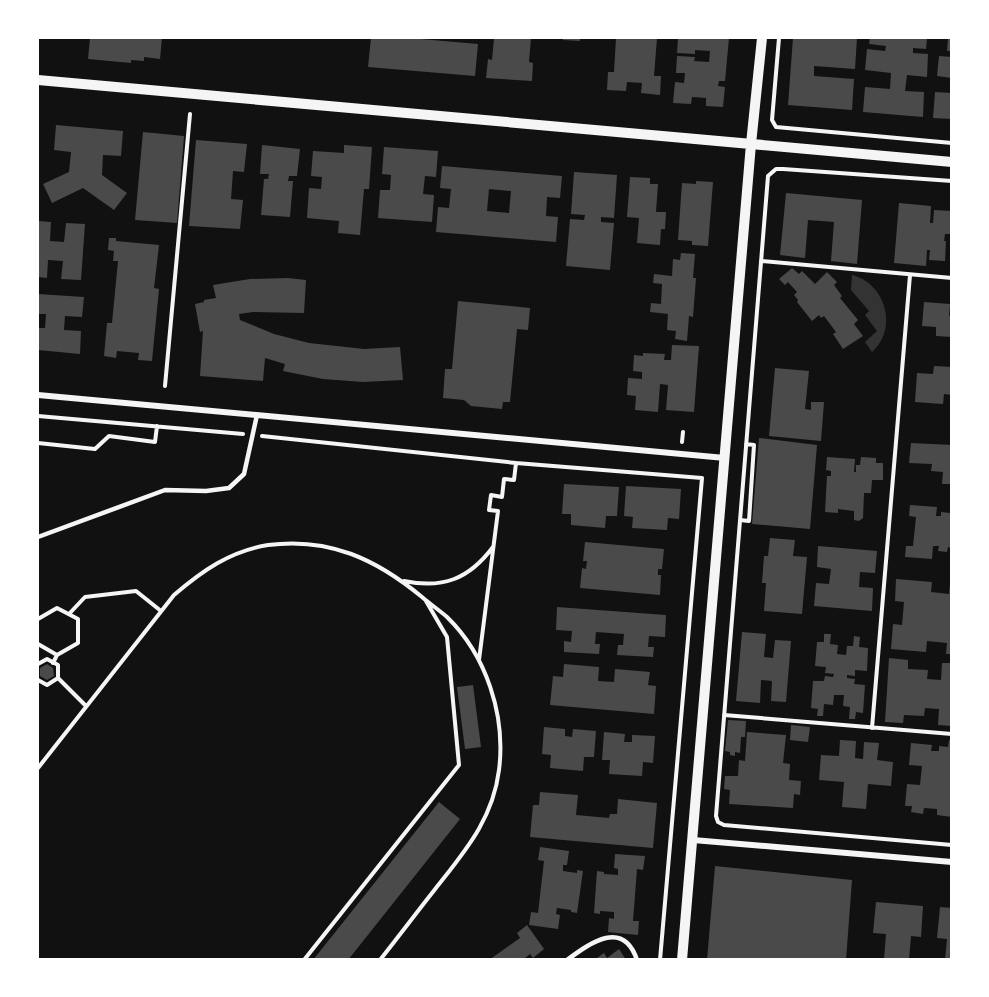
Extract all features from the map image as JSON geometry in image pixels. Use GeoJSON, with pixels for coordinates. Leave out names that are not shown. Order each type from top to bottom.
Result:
{"type":"FeatureCollection","features":[{"type":"Feature","properties":{"kind":"street"},"geometry":{"type":"LineString","coordinates":[[682,960],[762,38]]}},
{"type":"Feature","properties":{"kind":"street"},"geometry":{"type":"LineString","coordinates":[[38,80],[951,162]]}},
{"type":"Feature","properties":{"kind":"street"},"geometry":{"type":"LineString","coordinates":[[38,395],[725,458]]}},
{"type":"Feature","properties":{"kind":"street"},"geometry":{"type":"LineString","coordinates":[[693,840],[951,862]]}},
{"type":"Feature","properties":{"kind":"lane"},"geometry":{"type":"LineString","coordinates":[[38,537],[165,490],[206,491],[229,488],[244,474],[257,415]]}},
{"type":"Feature","properties":{"kind":"lane"},"geometry":{"type":"LineString","coordinates":[[567,960],[592,942],[609,937],[626,943],[633,949],[637,960]]}},
{"type":"Feature","properties":{"kind":"path"},"geometry":{"type":"LineString","coordinates":[[779,38],[772,120],[776,127],[951,143]]}},
{"type":"Feature","properties":{"kind":"path"},"geometry":{"type":"LineString","coordinates":[[165,386],[190,114]]}},
{"type":"Feature","properties":{"kind":"path"},"geometry":{"type":"LineString","coordinates":[[951,181],[776,170],[768,176],[716,816],[718,822],[724,825],[951,845]]}},
{"type":"Feature","properties":{"kind":"path"},"geometry":{"type":"LineString","coordinates":[[761,261],[951,278]]}},
{"type":"Feature","properties":{"kind":"path"},"geometry":{"type":"LineString","coordinates":[[872,728],[910,275]]}},
{"type":"Feature","properties":{"kind":"path"},"geometry":{"type":"LineString","coordinates":[[38,416],[253,435],[516,463],[702,477],[660,960]]}},
{"type":"Feature","properties":{"kind":"path"},"geometry":{"type":"LineString","coordinates":[[38,442],[95,449],[109,436],[155,442],[157,426]]}},
{"type":"Feature","properties":{"kind":"path"},"geometry":{"type":"LineString","coordinates":[[740,520],[748,521],[749,510],[754,445],[746,444]]}},
{"type":"Feature","properties":{"kind":"path"},"geometry":{"type":"LineString","coordinates":[[479,660],[498,512],[489,510],[491,495],[502,497],[504,479],[514,480],[516,463]]}},
{"type":"Feature","properties":{"kind":"path"},"geometry":{"type":"LineString","coordinates":[[38,768],[174,595],[201,572],[233,555],[267,545],[303,543],[339,549],[372,561],[403,581],[446,616],[464,637],[479,660],[494,695],[500,732],[499,771],[490,807],[473,841],[380,960]]}},
{"type":"Feature","properties":{"kind":"path"},"geometry":{"type":"LineString","coordinates":[[403,581],[420,585],[454,580],[470,572],[494,546]]}},
{"type":"Feature","properties":{"kind":"path"},"geometry":{"type":"LineString","coordinates":[[69,614],[85,597],[136,591],[161,611]]}},
{"type":"Feature","properties":{"kind":"path"},"geometry":{"type":"LineString","coordinates":[[304,960],[459,765],[447,637],[424,599]]}},
{"type":"Feature","properties":{"kind":"path"},"geometry":{"type":"LineString","coordinates":[[38,619],[57,608],[78,620],[78,644],[57,655],[53,663]]}},
{"type":"Feature","properties":{"kind":"path"},"geometry":{"type":"LineString","coordinates":[[38,644],[57,655]]}},
{"type":"Feature","properties":{"kind":"path"},"geometry":{"type":"LineString","coordinates":[[38,664],[47,659],[58,666],[58,678],[86,706]]}},
{"type":"Feature","properties":{"kind":"path"},"geometry":{"type":"LineString","coordinates":[[38,680],[47,685],[58,678]]}},
{"type":"Feature","properties":{"kind":"path"},"geometry":{"type":"LineString","coordinates":[[724,715],[951,734]]}},
{"type":"Feature","properties":{"kind":"shaded area"},"geometry":{"type":"Polygon","coordinates":[[[852,275],[873,287],[884,308],[885,331],[872,352],[865,342],[877,331],[865,315],[869,311],[851,290],[852,275]]]}},
{"type":"Feature","properties":{"kind":"building"},"geometry":{"type":"Polygon","coordinates":[[[90,38],[162,38],[160,59],[144,57],[144,61],[131,60],[131,63],[88,59],[90,38]]]}},
{"type":"Feature","properties":{"kind":"building"},"geometry":{"type":"Polygon","coordinates":[[[371,38],[409,38],[478,44],[475,76],[368,67],[371,38]]]}},
{"type":"Feature","properties":{"kind":"building"},"geometry":{"type":"Polygon","coordinates":[[[494,38],[531,38],[529,62],[533,63],[532,81],[486,78],[488,59],[492,60],[494,38]]]}},
{"type":"Feature","properties":{"kind":"building"},"geometry":{"type":"Polygon","coordinates":[[[563,38],[580,38],[580,41],[563,40],[563,38]]]}},
{"type":"Feature","properties":{"kind":"building"},"geometry":{"type":"Polygon","coordinates":[[[616,38],[657,38],[654,76],[661,76],[660,95],[641,93],[642,83],[627,82],[626,91],[607,90],[608,72],[614,72],[616,38]]]}},
{"type":"Feature","properties":{"kind":"building"},"geometry":{"type":"Polygon","coordinates":[[[678,38],[729,38],[725,81],[719,81],[718,86],[725,87],[723,107],[706,106],[706,98],[692,97],[691,104],[673,103],[675,82],[684,83],[685,73],[676,73],[677,56],[695,57],[694,61],[709,62],[710,51],[695,50],[695,54],[677,53],[678,38]]]}},
{"type":"Feature","properties":{"kind":"building"},"geometry":{"type":"Polygon","coordinates":[[[793,38],[857,38],[855,69],[814,66],[814,76],[854,79],[852,110],[788,105],[793,38]]]}},
{"type":"Feature","properties":{"kind":"building"},"geometry":{"type":"Polygon","coordinates":[[[870,38],[927,38],[926,49],[913,48],[913,53],[928,54],[927,77],[907,75],[905,91],[924,92],[923,117],[863,112],[865,87],[890,89],[891,73],[865,70],[867,49],[885,51],[886,46],[869,44],[870,38]]]}},
{"type":"Feature","properties":{"kind":"building"},"geometry":{"type":"Polygon","coordinates":[[[948,38],[952,38],[952,51],[947,51],[948,38]]]}},
{"type":"Feature","properties":{"kind":"building"},"geometry":{"type":"Polygon","coordinates":[[[939,56],[952,57],[952,78],[937,76],[939,56]]]}},
{"type":"Feature","properties":{"kind":"building"},"geometry":{"type":"Polygon","coordinates":[[[935,92],[952,93],[952,119],[933,118],[935,92]]]}},
{"type":"Feature","properties":{"kind":"building"},"geometry":{"type":"Polygon","coordinates":[[[56,125],[123,131],[121,156],[103,155],[102,175],[127,193],[114,210],[83,188],[52,203],[43,184],[69,172],[71,152],[54,150],[56,125]]]}},
{"type":"Feature","properties":{"kind":"building"},"geometry":{"type":"Polygon","coordinates":[[[143,132],[184,136],[177,223],[135,220],[143,132]]]}},
{"type":"Feature","properties":{"kind":"building"},"geometry":{"type":"Polygon","coordinates":[[[196,140],[247,144],[244,172],[233,171],[231,199],[243,200],[240,229],[189,226],[196,140]]]}},
{"type":"Feature","properties":{"kind":"building"},"geometry":{"type":"Polygon","coordinates":[[[262,145],[300,149],[297,176],[289,176],[288,181],[293,181],[290,217],[261,215],[264,179],[268,179],[269,174],[260,174],[262,145]]]}},
{"type":"Feature","properties":{"kind":"building"},"geometry":{"type":"Polygon","coordinates":[[[344,145],[372,147],[369,189],[364,189],[360,235],[338,233],[339,221],[307,218],[309,188],[321,189],[322,177],[311,176],[313,151],[344,153],[344,145]]]}},
{"type":"Feature","properties":{"kind":"building"},"geometry":{"type":"Polygon","coordinates":[[[384,147],[438,151],[436,177],[425,176],[423,194],[434,195],[432,222],[378,218],[380,190],[390,190],[391,175],[382,174],[384,147]]]}},
{"type":"Feature","properties":{"kind":"building"},"geometry":{"type":"Polygon","coordinates":[[[442,166],[562,176],[560,198],[547,197],[546,216],[558,217],[556,242],[436,232],[438,207],[449,208],[451,189],[440,188],[442,166]],[[489,189],[487,211],[509,213],[511,191],[489,189]]]}},
{"type":"Feature","properties":{"kind":"building"},"geometry":{"type":"Polygon","coordinates":[[[574,172],[617,175],[614,218],[601,217],[601,222],[614,223],[610,270],[566,266],[570,219],[584,220],[585,215],[571,214],[574,172]]]}},
{"type":"Feature","properties":{"kind":"building"},"geometry":{"type":"Polygon","coordinates":[[[630,177],[650,178],[650,184],[658,184],[656,212],[666,212],[665,229],[661,229],[660,245],[637,243],[639,218],[627,217],[630,177]]]}},
{"type":"Feature","properties":{"kind":"building"},"geometry":{"type":"Polygon","coordinates":[[[696,181],[713,182],[708,246],[692,245],[692,241],[678,240],[682,183],[696,184],[696,181]]]}},
{"type":"Feature","properties":{"kind":"building"},"geometry":{"type":"Polygon","coordinates":[[[786,193],[862,200],[857,264],[831,261],[834,222],[808,220],[805,258],[780,255],[786,193]]]}},
{"type":"Feature","properties":{"kind":"building"},"geometry":{"type":"Polygon","coordinates":[[[899,203],[931,206],[930,223],[933,223],[934,210],[952,211],[952,234],[945,234],[944,241],[946,241],[945,261],[929,260],[930,250],[927,250],[926,266],[894,263],[899,203]]]}},
{"type":"Feature","properties":{"kind":"building"},"geometry":{"type":"Polygon","coordinates":[[[38,221],[51,222],[50,241],[64,242],[66,223],[85,224],[81,280],[61,279],[63,261],[48,260],[47,278],[38,277],[38,221]]]}},
{"type":"Feature","properties":{"kind":"building"},"geometry":{"type":"Polygon","coordinates":[[[109,238],[116,238],[116,241],[159,245],[154,288],[159,289],[152,361],[138,360],[139,353],[117,351],[116,358],[104,356],[107,323],[112,323],[118,261],[113,261],[114,251],[108,250],[109,238]]]}},
{"type":"Feature","properties":{"kind":"building"},"geometry":{"type":"Polygon","coordinates":[[[681,253],[695,254],[693,317],[689,316],[687,341],[675,339],[676,331],[667,330],[668,314],[650,312],[651,303],[661,304],[662,284],[653,283],[654,274],[672,276],[673,259],[680,260],[681,253]]]}},
{"type":"Feature","properties":{"kind":"building"},"geometry":{"type":"Polygon","coordinates":[[[792,268],[799,274],[802,271],[815,284],[827,272],[837,282],[834,285],[842,296],[840,298],[858,320],[854,324],[863,336],[843,349],[833,334],[836,332],[824,316],[821,318],[819,315],[812,321],[797,302],[794,295],[797,292],[788,282],[785,285],[779,279],[792,268]]]}},
{"type":"Feature","properties":{"kind":"building"},"geometry":{"type":"Polygon","coordinates":[[[250,279],[306,280],[304,313],[253,312],[239,314],[240,320],[274,334],[309,343],[364,349],[400,347],[403,380],[363,382],[323,379],[283,371],[285,364],[265,358],[263,381],[200,376],[203,331],[200,332],[195,304],[216,298],[213,285],[250,279]]]}},
{"type":"Feature","properties":{"kind":"building"},"geometry":{"type":"Polygon","coordinates":[[[38,294],[84,297],[82,317],[65,316],[64,330],[81,331],[80,354],[38,350],[38,328],[45,328],[46,314],[38,314],[38,294]]]}},
{"type":"Feature","properties":{"kind":"building"},"geometry":{"type":"Polygon","coordinates":[[[458,301],[530,308],[528,330],[517,329],[510,402],[503,402],[502,409],[471,406],[464,400],[443,398],[445,369],[452,369],[458,301]]]}},
{"type":"Feature","properties":{"kind":"building"},"geometry":{"type":"Polygon","coordinates":[[[924,302],[950,304],[952,337],[936,336],[936,327],[922,326],[924,302]]]}},
{"type":"Feature","properties":{"kind":"building"},"geometry":{"type":"Polygon","coordinates":[[[672,345],[699,346],[694,412],[666,410],[668,385],[660,384],[658,412],[635,410],[636,396],[627,395],[628,378],[642,379],[642,372],[633,371],[634,355],[665,354],[664,360],[671,360],[672,345]]]}},
{"type":"Feature","properties":{"kind":"building"},"geometry":{"type":"Polygon","coordinates":[[[934,366],[952,367],[952,395],[944,394],[943,404],[915,402],[917,373],[933,374],[934,366]]]}},
{"type":"Feature","properties":{"kind":"building"},"geometry":{"type":"Polygon","coordinates":[[[775,368],[809,371],[805,409],[811,410],[811,402],[824,402],[821,441],[769,436],[775,368]]]}},
{"type":"Feature","properties":{"kind":"building"},"geometry":{"type":"Polygon","coordinates":[[[759,438],[817,445],[810,529],[752,524],[759,438]]]}},
{"type":"Feature","properties":{"kind":"building"},"geometry":{"type":"Polygon","coordinates":[[[911,443],[952,445],[952,484],[942,484],[943,472],[931,471],[932,464],[909,463],[911,443]]]}},
{"type":"Feature","properties":{"kind":"building"},"geometry":{"type":"Polygon","coordinates":[[[827,457],[855,459],[854,472],[856,472],[856,465],[860,465],[861,457],[876,458],[876,463],[883,463],[883,480],[872,480],[871,493],[864,493],[863,518],[859,521],[854,520],[854,511],[838,509],[838,513],[825,512],[827,476],[831,476],[831,471],[826,470],[827,457]]]}},
{"type":"Feature","properties":{"kind":"building"},"geometry":{"type":"Polygon","coordinates":[[[564,484],[619,487],[617,516],[606,516],[605,528],[571,525],[571,514],[562,514],[564,484]]]}},
{"type":"Feature","properties":{"kind":"building"},"geometry":{"type":"Polygon","coordinates":[[[626,486],[681,489],[679,519],[668,518],[667,530],[632,528],[633,517],[624,516],[626,486]]]}},
{"type":"Feature","properties":{"kind":"building"},"geometry":{"type":"Polygon","coordinates":[[[910,505],[937,507],[936,516],[941,516],[941,512],[950,513],[952,548],[948,547],[947,552],[938,551],[939,546],[933,546],[932,559],[905,557],[906,546],[913,546],[916,517],[909,516],[910,505]]]}},
{"type":"Feature","properties":{"kind":"building"},"geometry":{"type":"Polygon","coordinates":[[[770,538],[795,540],[793,556],[807,557],[802,614],[764,611],[766,583],[762,583],[764,556],[768,556],[770,538]]]}},
{"type":"Feature","properties":{"kind":"building"},"geometry":{"type":"Polygon","coordinates":[[[585,542],[664,549],[662,569],[658,569],[658,575],[661,575],[660,595],[580,588],[582,568],[586,569],[587,561],[583,561],[585,542]]]}},
{"type":"Feature","properties":{"kind":"building"},"geometry":{"type":"Polygon","coordinates":[[[818,546],[877,551],[875,573],[860,572],[859,587],[873,588],[872,611],[814,606],[816,583],[829,584],[831,569],[817,567],[818,546]]]}},
{"type":"Feature","properties":{"kind":"building"},"geometry":{"type":"Polygon","coordinates":[[[896,579],[932,582],[931,592],[949,594],[950,584],[952,585],[952,654],[946,654],[947,643],[927,641],[926,652],[891,649],[893,624],[902,625],[904,602],[895,601],[896,579]]]}},
{"type":"Feature","properties":{"kind":"building"},"geometry":{"type":"Polygon","coordinates":[[[557,607],[666,615],[665,637],[649,636],[648,647],[654,647],[653,657],[617,655],[618,645],[623,645],[624,634],[596,632],[595,644],[600,644],[599,654],[564,652],[564,641],[571,642],[572,631],[556,630],[557,607]]]}},
{"type":"Feature","properties":{"kind":"building"},"geometry":{"type":"Polygon","coordinates":[[[742,632],[766,634],[764,657],[773,658],[775,640],[791,641],[786,702],[771,701],[772,681],[761,680],[760,703],[736,701],[742,632]]]}},
{"type":"Feature","properties":{"kind":"building"},"geometry":{"type":"Polygon","coordinates":[[[824,634],[831,634],[830,644],[838,645],[837,654],[846,655],[847,646],[853,646],[854,636],[860,637],[859,647],[868,648],[867,671],[855,670],[855,676],[847,675],[847,678],[855,679],[854,684],[865,685],[863,713],[856,712],[855,719],[849,719],[850,707],[843,706],[844,695],[834,695],[833,705],[824,704],[823,716],[817,716],[818,709],[811,708],[813,681],[824,681],[825,676],[833,677],[834,674],[825,673],[826,667],[815,666],[817,642],[824,642],[824,634]]]}},
{"type":"Feature","properties":{"kind":"building"},"geometry":{"type":"Polygon","coordinates":[[[889,658],[908,660],[908,669],[928,670],[927,679],[941,680],[942,663],[952,663],[952,726],[938,725],[939,709],[925,708],[924,716],[904,715],[903,723],[885,722],[889,658]]]}},
{"type":"Feature","properties":{"kind":"building"},"geometry":{"type":"Polygon","coordinates":[[[47,664],[53,668],[54,676],[47,680],[40,676],[40,668],[47,664]]]}},
{"type":"Feature","properties":{"kind":"building"},"geometry":{"type":"Polygon","coordinates":[[[564,664],[599,667],[598,681],[614,682],[615,669],[650,672],[648,685],[656,686],[654,714],[550,705],[553,676],[563,677],[564,664]]]}},
{"type":"Feature","properties":{"kind":"building"},"geometry":{"type":"Polygon","coordinates":[[[473,685],[481,747],[465,749],[457,687],[473,685]]]}},
{"type":"Feature","properties":{"kind":"building"},"geometry":{"type":"Polygon","coordinates":[[[728,720],[746,721],[745,737],[741,737],[740,753],[735,752],[735,756],[725,751],[728,720]]]}},
{"type":"Feature","properties":{"kind":"building"},"geometry":{"type":"Polygon","coordinates":[[[791,725],[810,727],[808,742],[790,740],[791,725]]]}},
{"type":"Feature","properties":{"kind":"building"},"geometry":{"type":"Polygon","coordinates":[[[544,727],[565,729],[565,736],[572,737],[573,729],[596,731],[594,757],[584,757],[583,771],[550,768],[551,755],[542,754],[544,727]]]}},
{"type":"Feature","properties":{"kind":"building"},"geometry":{"type":"Polygon","coordinates":[[[604,732],[625,734],[624,742],[632,742],[632,735],[655,736],[653,763],[643,762],[642,776],[609,774],[610,760],[602,760],[604,732]]]}},
{"type":"Feature","properties":{"kind":"building"},"geometry":{"type":"Polygon","coordinates":[[[747,732],[786,735],[783,763],[790,764],[789,780],[801,781],[800,795],[794,794],[793,808],[729,804],[730,790],[724,789],[725,776],[738,776],[739,760],[745,761],[747,732]]]}},
{"type":"Feature","properties":{"kind":"building"},"geometry":{"type":"Polygon","coordinates":[[[840,740],[856,741],[855,758],[863,759],[864,742],[879,743],[877,760],[893,762],[891,786],[868,784],[866,809],[842,807],[844,782],[819,780],[821,755],[839,756],[840,740]]]}},
{"type":"Feature","properties":{"kind":"building"},"geometry":{"type":"Polygon","coordinates":[[[949,740],[952,740],[952,817],[937,815],[937,809],[924,808],[923,814],[911,812],[912,806],[905,806],[907,784],[920,785],[922,766],[909,765],[911,743],[932,745],[931,751],[939,751],[939,746],[948,747],[949,740]]]}},
{"type":"Feature","properties":{"kind":"building"},"geometry":{"type":"Polygon","coordinates":[[[540,792],[578,795],[576,815],[609,818],[610,814],[617,814],[618,799],[657,803],[653,848],[530,837],[533,805],[539,805],[540,792]]]}},
{"type":"Feature","properties":{"kind":"building"},"geometry":{"type":"Polygon","coordinates":[[[439,802],[460,819],[348,960],[313,960],[439,802]]]}},
{"type":"Feature","properties":{"kind":"building"},"geometry":{"type":"Polygon","coordinates":[[[540,847],[569,851],[567,865],[563,865],[563,871],[577,873],[577,870],[583,871],[577,913],[557,908],[556,914],[560,915],[558,929],[529,925],[531,912],[538,913],[544,861],[538,860],[540,847]]]}},
{"type":"Feature","properties":{"kind":"building"},"geometry":{"type":"Polygon","coordinates":[[[615,854],[645,856],[643,870],[637,869],[633,921],[639,921],[638,935],[608,932],[609,918],[614,919],[614,912],[594,913],[597,871],[618,875],[618,869],[614,868],[615,854]]]}},
{"type":"Feature","properties":{"kind":"building"},"geometry":{"type":"Polygon","coordinates":[[[715,866],[852,880],[846,960],[707,960],[715,866]]]}},
{"type":"Feature","properties":{"kind":"building"},"geometry":{"type":"Polygon","coordinates":[[[876,902],[923,906],[921,937],[911,936],[909,960],[884,959],[886,934],[873,933],[876,902]]]}},
{"type":"Feature","properties":{"kind":"building"},"geometry":{"type":"Polygon","coordinates":[[[940,907],[952,908],[952,960],[945,960],[947,939],[937,938],[940,907]]]}},
{"type":"Feature","properties":{"kind":"building"},"geometry":{"type":"Polygon","coordinates":[[[527,925],[544,949],[533,958],[530,954],[525,958],[526,960],[489,960],[520,938],[517,933],[527,925]]]}},
{"type":"Feature","properties":{"kind":"building"},"geometry":{"type":"Polygon","coordinates":[[[619,949],[626,960],[594,960],[604,953],[607,958],[619,949]]]}}]}
